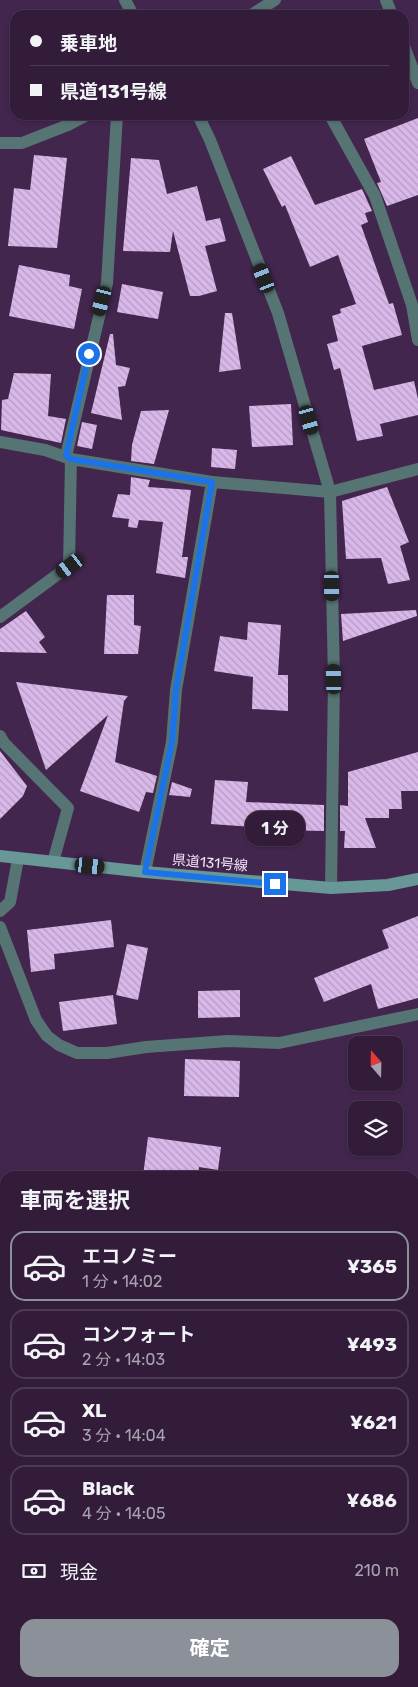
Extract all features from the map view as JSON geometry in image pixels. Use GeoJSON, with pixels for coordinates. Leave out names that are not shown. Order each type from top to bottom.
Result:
{"type":"FeatureCollection","features":[{"type":"Feature","properties":{"kind":"main road","name":"県道131号線"},"geometry":{"type":"LineString","coordinates":[[0,856],[145,872],[331,888],[388,885],[418,879]]}},
{"type":"Feature","properties":{"kind":"street"},"geometry":{"type":"LineString","coordinates":[[409,59],[418,82]]}},
{"type":"Feature","properties":{"kind":"street"},"geometry":{"type":"LineString","coordinates":[[0,144],[22,143],[78,120]]}},
{"type":"Feature","properties":{"kind":"street"},"geometry":{"type":"LineString","coordinates":[[0,617],[70,566],[68,457],[107,283],[117,120]]}},
{"type":"Feature","properties":{"kind":"street"},"geometry":{"type":"LineString","coordinates":[[200,120],[278,313],[330,492],[334,679],[331,888]]}},
{"type":"Feature","properties":{"kind":"street"},"geometry":{"type":"LineString","coordinates":[[333,120],[375,196],[415,304],[418,340]]}},
{"type":"Feature","properties":{"kind":"street"},"geometry":{"type":"LineString","coordinates":[[0,442],[44,450],[68,457],[212,482],[330,492],[418,469]]}},
{"type":"Feature","properties":{"kind":"street"},"geometry":{"type":"LineString","coordinates":[[145,872],[172,742],[176,690],[212,482]]}},
{"type":"Feature","properties":{"kind":"street"},"geometry":{"type":"LineString","coordinates":[[0,736],[4,743],[68,808],[53,862]]}},
{"type":"Feature","properties":{"kind":"street"},"geometry":{"type":"LineString","coordinates":[[0,911],[10,902],[18,859]]}},
{"type":"Feature","properties":{"kind":"street"},"geometry":{"type":"LineString","coordinates":[[0,928],[36,1020],[47,1036],[59,1045],[77,1054],[107,1053],[146,1047],[228,1041],[279,1043],[418,1014]]}},
{"type":"Feature","properties":{"kind":"building"},"geometry":{"type":"Polygon","coordinates":[[[418,118],[418,195],[387,206],[377,183],[381,182],[364,139],[418,118]]]}},
{"type":"Feature","properties":{"kind":"building"},"geometry":{"type":"Polygon","coordinates":[[[34,155],[67,158],[57,248],[8,246],[14,188],[30,190],[34,155]]]}},
{"type":"Feature","properties":{"kind":"building"},"geometry":{"type":"Polygon","coordinates":[[[291,156],[315,205],[362,189],[372,211],[365,213],[368,222],[361,225],[389,304],[393,303],[402,335],[362,346],[374,390],[414,381],[418,399],[418,415],[380,424],[383,436],[357,441],[340,368],[334,370],[327,344],[338,341],[332,316],[341,313],[340,309],[356,304],[338,255],[310,267],[285,205],[282,207],[263,169],[291,156]]]}},
{"type":"Feature","properties":{"kind":"building"},"geometry":{"type":"Polygon","coordinates":[[[131,158],[159,160],[167,194],[197,186],[206,221],[220,218],[226,241],[205,246],[217,291],[199,296],[190,296],[173,231],[170,252],[123,251],[131,158]]]}},
{"type":"Feature","properties":{"kind":"building"},"geometry":{"type":"Polygon","coordinates":[[[19,265],[70,275],[69,286],[82,289],[74,329],[9,316],[19,265]]]}},
{"type":"Feature","properties":{"kind":"building"},"geometry":{"type":"Polygon","coordinates":[[[122,284],[163,292],[158,319],[117,312],[122,284]]]}},
{"type":"Feature","properties":{"kind":"building"},"geometry":{"type":"Polygon","coordinates":[[[225,313],[232,313],[241,369],[219,372],[225,313]]]}},
{"type":"Feature","properties":{"kind":"building"},"geometry":{"type":"Polygon","coordinates":[[[110,334],[113,334],[116,365],[130,368],[125,386],[118,387],[122,420],[91,413],[110,334]]]}},
{"type":"Feature","properties":{"kind":"building"},"geometry":{"type":"Polygon","coordinates":[[[14,373],[51,374],[48,416],[66,419],[61,443],[1,430],[2,400],[8,399],[14,373]]]}},
{"type":"Feature","properties":{"kind":"building"},"geometry":{"type":"Polygon","coordinates":[[[291,404],[293,445],[252,447],[249,406],[291,404]]]}},
{"type":"Feature","properties":{"kind":"building"},"geometry":{"type":"Polygon","coordinates":[[[169,410],[154,464],[131,461],[132,445],[141,411],[169,410]]]}},
{"type":"Feature","properties":{"kind":"building"},"geometry":{"type":"Polygon","coordinates":[[[82,422],[97,425],[92,449],[77,446],[82,422]]]}},
{"type":"Feature","properties":{"kind":"building"},"geometry":{"type":"Polygon","coordinates":[[[212,448],[237,450],[235,469],[211,467],[212,448]]]}},
{"type":"Feature","properties":{"kind":"building"},"geometry":{"type":"Polygon","coordinates":[[[131,477],[150,480],[148,487],[191,490],[182,557],[188,557],[185,578],[156,573],[163,522],[139,520],[137,528],[128,527],[129,519],[112,517],[118,494],[130,495],[131,477]]]}},
{"type":"Feature","properties":{"kind":"building"},"geometry":{"type":"Polygon","coordinates":[[[387,487],[409,542],[400,546],[410,580],[388,584],[381,558],[346,559],[342,501],[387,487]]]}},
{"type":"Feature","properties":{"kind":"building"},"geometry":{"type":"Polygon","coordinates":[[[107,595],[134,595],[134,625],[141,626],[138,654],[104,654],[107,595]]]}},
{"type":"Feature","properties":{"kind":"building"},"geometry":{"type":"Polygon","coordinates":[[[416,610],[417,616],[343,641],[341,614],[416,610]]]}},
{"type":"Feature","properties":{"kind":"building"},"geometry":{"type":"Polygon","coordinates":[[[26,611],[45,637],[39,642],[47,653],[0,652],[0,629],[26,611]]]}},
{"type":"Feature","properties":{"kind":"building"},"geometry":{"type":"Polygon","coordinates":[[[248,622],[281,625],[278,675],[288,675],[288,711],[252,709],[253,677],[214,671],[220,636],[247,640],[248,622]]]}},
{"type":"Feature","properties":{"kind":"building"},"geometry":{"type":"Polygon","coordinates":[[[16,682],[128,696],[124,701],[115,762],[157,776],[153,793],[146,792],[139,812],[80,791],[108,715],[46,770],[16,682]]]}},
{"type":"Feature","properties":{"kind":"building"},"geometry":{"type":"Polygon","coordinates":[[[0,751],[27,786],[23,796],[0,819],[0,751]]]}},
{"type":"Feature","properties":{"kind":"building"},"geometry":{"type":"Polygon","coordinates":[[[418,752],[418,791],[401,791],[402,809],[389,809],[389,818],[365,818],[376,848],[344,848],[345,831],[340,831],[340,805],[348,806],[348,772],[418,752]]]}},
{"type":"Feature","properties":{"kind":"building"},"geometry":{"type":"Polygon","coordinates":[[[215,780],[248,782],[246,802],[324,805],[324,831],[275,830],[275,843],[252,841],[253,827],[211,824],[215,780]]]}},
{"type":"Feature","properties":{"kind":"building"},"geometry":{"type":"Polygon","coordinates":[[[172,782],[192,789],[190,797],[169,795],[172,782]]]}},
{"type":"Feature","properties":{"kind":"building"},"geometry":{"type":"Polygon","coordinates":[[[418,916],[418,998],[378,1009],[371,984],[324,1002],[314,978],[389,948],[382,930],[418,916]]]}},
{"type":"Feature","properties":{"kind":"building"},"geometry":{"type":"Polygon","coordinates":[[[111,920],[114,947],[54,954],[55,969],[31,972],[27,930],[111,920]]]}},
{"type":"Feature","properties":{"kind":"building"},"geometry":{"type":"Polygon","coordinates":[[[127,944],[148,948],[138,1000],[116,995],[127,944]]]}},
{"type":"Feature","properties":{"kind":"building"},"geometry":{"type":"Polygon","coordinates":[[[240,990],[240,1017],[198,1018],[198,991],[240,990]]]}},
{"type":"Feature","properties":{"kind":"building"},"geometry":{"type":"Polygon","coordinates":[[[113,995],[117,1024],[63,1031],[59,1002],[113,995]]]}},
{"type":"Feature","properties":{"kind":"building"},"geometry":{"type":"Polygon","coordinates":[[[185,1059],[240,1061],[239,1097],[184,1096],[185,1059]]]}},
{"type":"Feature","properties":{"kind":"building"},"geometry":{"type":"Polygon","coordinates":[[[148,1137],[221,1147],[218,1170],[199,1167],[199,1171],[144,1171],[148,1137]]]}},
{"type":"Feature","properties":{"kind":"route"},"geometry":{"type":"LineString","coordinates":[[89,354],[66,456],[71,459],[212,482],[176,690],[172,742],[145,872],[275,884]]}}]}
